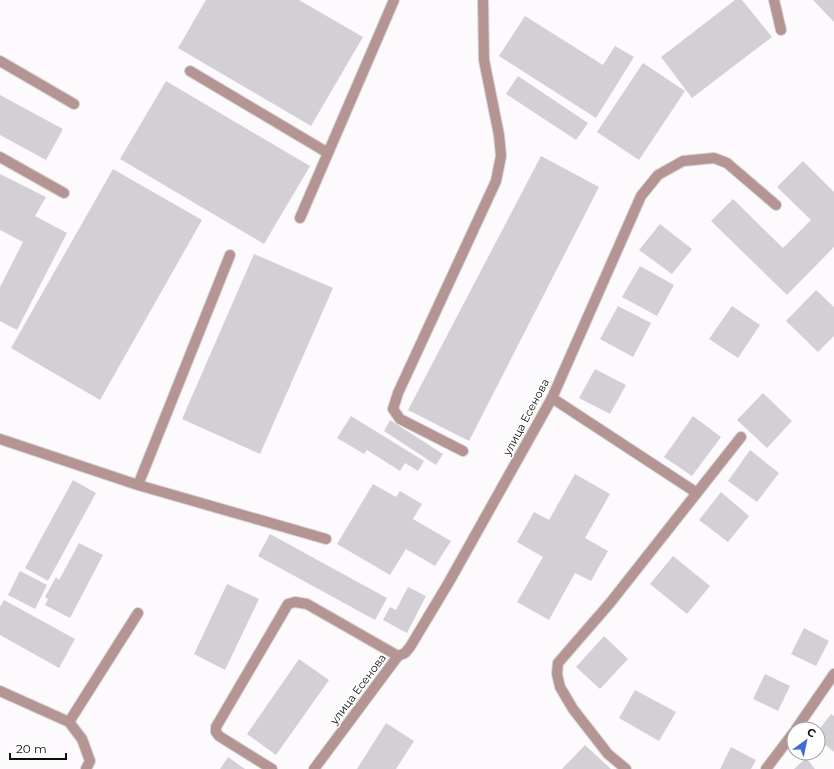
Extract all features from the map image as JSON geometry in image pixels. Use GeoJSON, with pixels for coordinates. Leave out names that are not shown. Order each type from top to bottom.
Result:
{"type":"FeatureCollection","features":[{"type":"Feature","properties":{"kind":"street"},"geometry":{"type":"LineString","coordinates":[[300,218],[394,0]]}},
{"type":"Feature","properties":{"kind":"street"},"geometry":{"type":"LineString","coordinates":[[463,451],[400,419],[393,409],[398,393],[496,181],[501,156],[499,135],[484,60],[483,0]]}},
{"type":"Feature","properties":{"kind":"street"},"geometry":{"type":"LineString","coordinates":[[774,0],[781,30]]}},
{"type":"Feature","properties":{"kind":"street"},"geometry":{"type":"LineString","coordinates":[[0,62],[74,104]]}},
{"type":"Feature","properties":{"kind":"street"},"geometry":{"type":"LineString","coordinates":[[190,71],[328,153]]}},
{"type":"Feature","properties":{"kind":"street"},"geometry":{"type":"LineString","coordinates":[[0,157],[64,193]]}},
{"type":"Feature","properties":{"kind":"street","name":"улица Есенова"},"geometry":{"type":"LineString","coordinates":[[314,769],[398,656],[404,653],[414,641],[449,582],[552,398],[641,196],[658,175],[683,162],[714,158],[727,163],[776,205]]}},
{"type":"Feature","properties":{"kind":"street"},"geometry":{"type":"LineString","coordinates":[[138,485],[230,255]]}},
{"type":"Feature","properties":{"kind":"street"},"geometry":{"type":"LineString","coordinates":[[552,398],[697,493]]}},
{"type":"Feature","properties":{"kind":"street"},"geometry":{"type":"LineString","coordinates":[[626,769],[608,754],[573,709],[560,687],[557,674],[558,663],[610,602],[741,437]]}},
{"type":"Feature","properties":{"kind":"street"},"geometry":{"type":"LineString","coordinates":[[0,439],[138,485],[326,539]]}},
{"type":"Feature","properties":{"kind":"street"},"geometry":{"type":"LineString","coordinates":[[272,769],[219,736],[216,732],[216,727],[288,604],[295,602],[307,604],[398,656]]}},
{"type":"Feature","properties":{"kind":"street"},"geometry":{"type":"LineString","coordinates":[[69,722],[138,613]]}},
{"type":"Feature","properties":{"kind":"street"},"geometry":{"type":"LineString","coordinates":[[802,721],[834,674]]}},
{"type":"Feature","properties":{"kind":"street"},"geometry":{"type":"LineString","coordinates":[[0,691],[69,722],[82,739],[90,762],[86,769]]}},
{"type":"Feature","properties":{"kind":"street"},"geometry":{"type":"LineString","coordinates":[[766,769],[786,743]]}},
{"type":"Feature","properties":{"kind":"building"},"geometry":{"type":"Polygon","coordinates":[[[206,0],[299,0],[363,37],[311,126],[178,48],[206,0]]]}},
{"type":"Feature","properties":{"kind":"building"},"geometry":{"type":"Polygon","coordinates":[[[735,0],[742,0],[772,37],[692,98],[661,57],[735,0]]]}},
{"type":"Feature","properties":{"kind":"building"},"geometry":{"type":"Polygon","coordinates":[[[813,0],[834,0],[834,22],[813,0]]]}},
{"type":"Feature","properties":{"kind":"building"},"geometry":{"type":"Polygon","coordinates":[[[525,16],[603,65],[615,46],[634,57],[596,118],[499,56],[525,16]]]}},
{"type":"Feature","properties":{"kind":"building"},"geometry":{"type":"Polygon","coordinates":[[[643,63],[685,91],[639,160],[597,132],[643,63]]]}},
{"type":"Feature","properties":{"kind":"building"},"geometry":{"type":"Polygon","coordinates":[[[518,76],[588,123],[576,140],[506,94],[518,76]]]}},
{"type":"Feature","properties":{"kind":"building"},"geometry":{"type":"Polygon","coordinates":[[[166,81],[310,166],[264,244],[120,159],[166,81]]]}},
{"type":"Feature","properties":{"kind":"building"},"geometry":{"type":"Polygon","coordinates":[[[0,95],[63,129],[46,160],[0,135],[0,95]]]}},
{"type":"Feature","properties":{"kind":"building"},"geometry":{"type":"Polygon","coordinates":[[[541,156],[599,187],[469,441],[408,410],[541,156]]]}},
{"type":"Feature","properties":{"kind":"building"},"geometry":{"type":"Polygon","coordinates":[[[803,161],[834,192],[834,247],[787,295],[711,221],[733,199],[783,248],[811,220],[777,187],[803,161]]]}},
{"type":"Feature","properties":{"kind":"building"},"geometry":{"type":"Polygon","coordinates":[[[113,169],[202,220],[100,400],[11,348],[113,169]]]}},
{"type":"Feature","properties":{"kind":"building"},"geometry":{"type":"Polygon","coordinates":[[[0,174],[46,197],[35,216],[67,233],[17,330],[0,321],[0,287],[23,242],[0,230],[0,174]]]}},
{"type":"Feature","properties":{"kind":"building"},"geometry":{"type":"Polygon","coordinates":[[[660,224],[692,249],[672,274],[639,250],[660,224]]]}},
{"type":"Feature","properties":{"kind":"building"},"geometry":{"type":"Polygon","coordinates":[[[254,254],[333,288],[260,454],[182,419],[254,254]]]}},
{"type":"Feature","properties":{"kind":"building"},"geometry":{"type":"Polygon","coordinates":[[[640,266],[674,285],[657,316],[622,297],[640,266]]]}},
{"type":"Feature","properties":{"kind":"building"},"geometry":{"type":"Polygon","coordinates":[[[816,290],[834,307],[834,336],[818,352],[786,321],[816,290]]]}},
{"type":"Feature","properties":{"kind":"building"},"geometry":{"type":"Polygon","coordinates":[[[618,306],[651,323],[633,357],[600,339],[618,306]]]}},
{"type":"Feature","properties":{"kind":"building"},"geometry":{"type":"Polygon","coordinates":[[[732,306],[760,325],[738,358],[709,339],[732,306]]]}},
{"type":"Feature","properties":{"kind":"building"},"geometry":{"type":"Polygon","coordinates":[[[595,369],[626,385],[610,414],[579,398],[595,369]]]}},
{"type":"Feature","properties":{"kind":"building"},"geometry":{"type":"Polygon","coordinates":[[[763,393],[792,421],[767,448],[737,420],[763,393]]]}},
{"type":"Feature","properties":{"kind":"building"},"geometry":{"type":"Polygon","coordinates":[[[351,416],[424,461],[418,471],[405,463],[400,471],[367,450],[364,454],[337,438],[351,416]]]}},
{"type":"Feature","properties":{"kind":"building"},"geometry":{"type":"Polygon","coordinates":[[[693,416],[721,437],[692,476],[664,457],[693,416]]]}},
{"type":"Feature","properties":{"kind":"building"},"geometry":{"type":"Polygon","coordinates":[[[390,420],[443,454],[436,465],[384,431],[390,420]]]}},
{"type":"Feature","properties":{"kind":"building"},"geometry":{"type":"Polygon","coordinates":[[[750,450],[779,473],[757,502],[728,481],[750,450]]]}},
{"type":"Feature","properties":{"kind":"building"},"geometry":{"type":"Polygon","coordinates":[[[575,474],[610,494],[585,538],[608,551],[591,581],[575,573],[549,620],[517,602],[543,557],[517,542],[534,512],[549,520],[575,474]]]}},
{"type":"Feature","properties":{"kind":"building"},"geometry":{"type":"Polygon","coordinates":[[[73,480],[96,493],[48,581],[25,568],[73,480]]]}},
{"type":"Feature","properties":{"kind":"building"},"geometry":{"type":"Polygon","coordinates":[[[373,484],[396,497],[400,491],[422,504],[413,519],[451,541],[435,566],[406,549],[390,575],[337,544],[373,484]]]}},
{"type":"Feature","properties":{"kind":"building"},"geometry":{"type":"Polygon","coordinates":[[[721,492],[749,516],[728,542],[699,520],[721,492]]]}},
{"type":"Feature","properties":{"kind":"building"},"geometry":{"type":"Polygon","coordinates":[[[270,534],[387,598],[375,620],[258,556],[270,534]]]}},
{"type":"Feature","properties":{"kind":"building"},"geometry":{"type":"Polygon","coordinates":[[[79,543],[103,555],[70,618],[45,605],[48,599],[45,597],[56,577],[59,580],[79,543]]]}},
{"type":"Feature","properties":{"kind":"building"},"geometry":{"type":"Polygon","coordinates":[[[673,556],[710,586],[687,614],[650,584],[673,556]]]}},
{"type":"Feature","properties":{"kind":"building"},"geometry":{"type":"Polygon","coordinates":[[[20,571],[47,585],[35,609],[8,595],[20,571]]]}},
{"type":"Feature","properties":{"kind":"building"},"geometry":{"type":"Polygon","coordinates":[[[227,584],[259,599],[225,670],[194,654],[227,584]]]}},
{"type":"Feature","properties":{"kind":"building"},"geometry":{"type":"Polygon","coordinates":[[[408,587],[426,596],[407,633],[383,620],[390,607],[396,610],[408,587]]]}},
{"type":"Feature","properties":{"kind":"building"},"geometry":{"type":"Polygon","coordinates":[[[4,600],[75,639],[59,668],[0,635],[0,607],[4,600]]]}},
{"type":"Feature","properties":{"kind":"building"},"geometry":{"type":"Polygon","coordinates":[[[804,628],[829,641],[816,666],[791,654],[804,628]]]}},
{"type":"Feature","properties":{"kind":"building"},"geometry":{"type":"Polygon","coordinates":[[[604,636],[628,659],[600,689],[576,667],[604,636]]]}},
{"type":"Feature","properties":{"kind":"building"},"geometry":{"type":"Polygon","coordinates":[[[299,659],[329,680],[276,755],[247,734],[299,659]]]}},
{"type":"Feature","properties":{"kind":"building"},"geometry":{"type":"Polygon","coordinates":[[[765,674],[790,686],[778,711],[753,699],[765,674]]]}},
{"type":"Feature","properties":{"kind":"building"},"geometry":{"type":"Polygon","coordinates":[[[635,690],[676,712],[659,741],[619,718],[635,690]]]}},
{"type":"Feature","properties":{"kind":"building"},"geometry":{"type":"Polygon","coordinates":[[[831,714],[834,716],[834,752],[826,746],[826,721],[831,714]]]}},
{"type":"Feature","properties":{"kind":"building"},"geometry":{"type":"Polygon","coordinates":[[[386,723],[414,741],[396,769],[357,769],[386,723]]]}},
{"type":"Feature","properties":{"kind":"building"},"geometry":{"type":"Polygon","coordinates":[[[585,745],[611,769],[562,769],[585,745]]]}},
{"type":"Feature","properties":{"kind":"building"},"geometry":{"type":"Polygon","coordinates":[[[731,747],[756,760],[751,769],[720,769],[731,747]]]}},
{"type":"Feature","properties":{"kind":"building"},"geometry":{"type":"Polygon","coordinates":[[[228,757],[245,769],[220,769],[228,757]]]}},
{"type":"Feature","properties":{"kind":"building"},"geometry":{"type":"Polygon","coordinates":[[[803,761],[808,761],[815,769],[794,769],[803,761]]]}}]}
